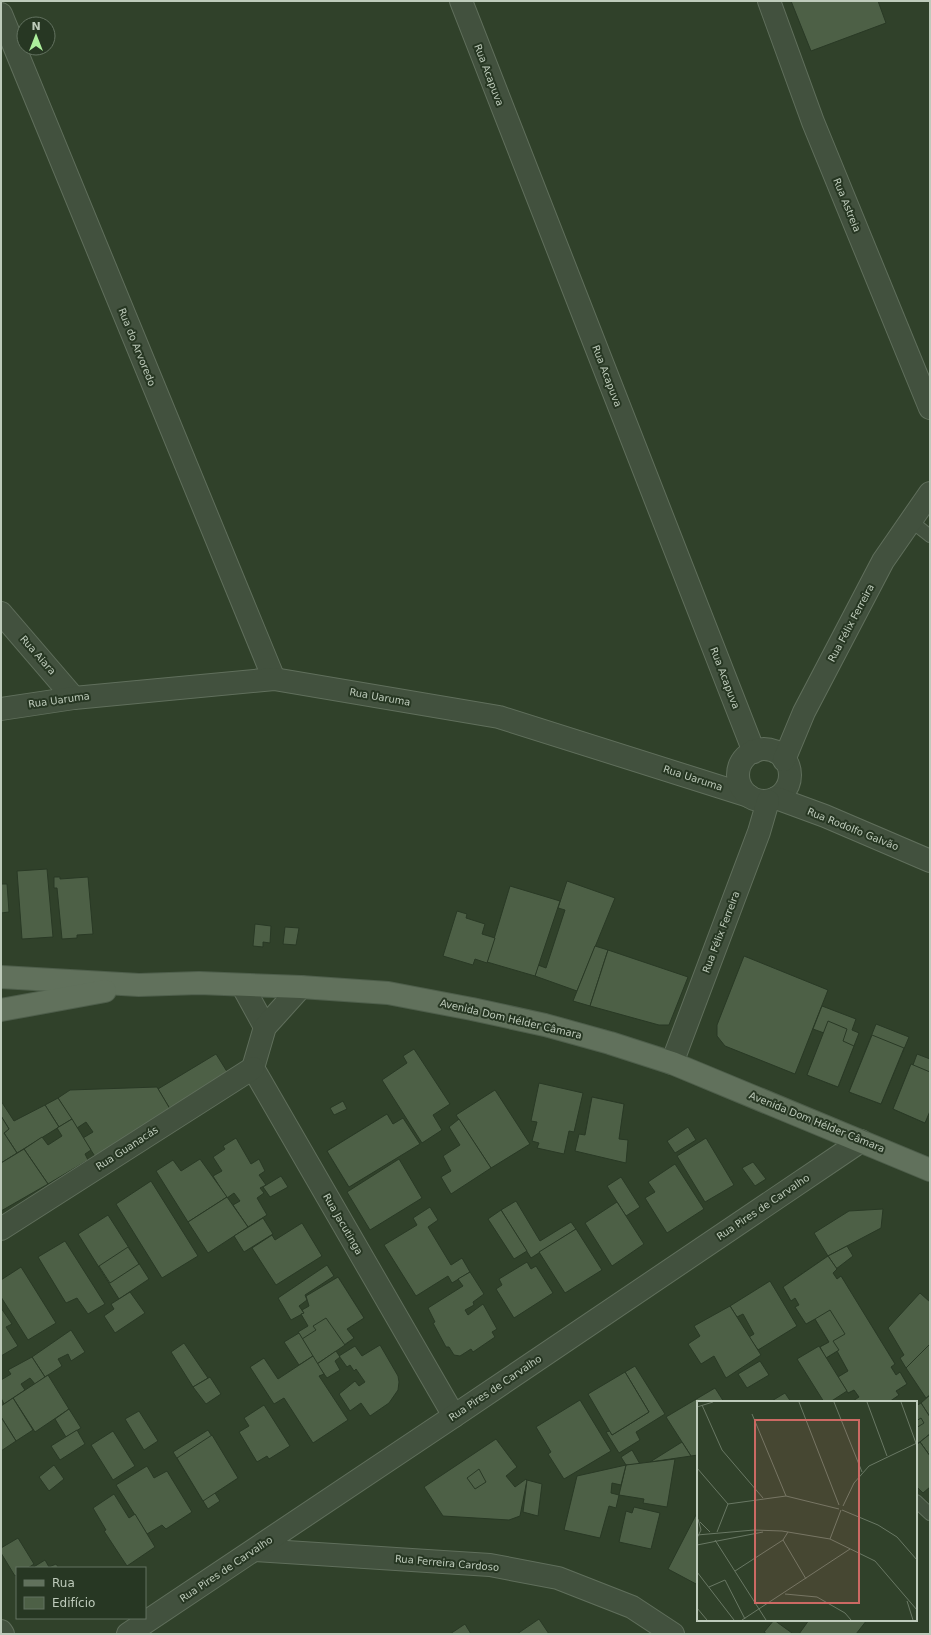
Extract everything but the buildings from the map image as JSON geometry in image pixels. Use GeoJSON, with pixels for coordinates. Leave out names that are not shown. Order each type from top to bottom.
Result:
{"type":"FeatureCollection","features":[{"type":"Feature","properties":{"kind":"main road","name":"Avenida Dom Hélder Câmara"},"geometry":{"type":"LineString","coordinates":[[1,977],[140,985],[199,983],[301,987],[388,993],[472,1008],[545,1025],[610,1043],[672,1063],[861,1140],[930,1170]]}},
{"type":"Feature","properties":{"kind":"main road","name":"Avenida Dom Hélder Câmara"},"geometry":{"type":"LineString","coordinates":[[1,1010],[140,985]]}},
{"type":"Feature","properties":{"kind":"street","name":"Rua Acapuva"},"geometry":{"type":"LineString","coordinates":[[461,1],[754,752]]}},
{"type":"Feature","properties":{"kind":"street","name":"Rua Astreia"},"geometry":{"type":"LineString","coordinates":[[769,1],[813,122],[930,408]]}},
{"type":"Feature","properties":{"kind":"street","name":"Rua do Arvoredo"},"geometry":{"type":"LineString","coordinates":[[1,14],[274,679]]}},
{"type":"Feature","properties":{"kind":"street","name":"Rua Félix Ferreira"},"geometry":{"type":"LineString","coordinates":[[784,760],[804,712],[880,568],[930,493]]}},
{"type":"Feature","properties":{"kind":"street","name":"Rua Aiara"},"geometry":{"type":"LineString","coordinates":[[1,613],[74,698]]}},
{"type":"Feature","properties":{"kind":"street","name":"Rua Uaruma"},"geometry":{"type":"LineString","coordinates":[[1,709],[74,698],[274,679],[499,717],[764,798]]}},
{"type":"Feature","properties":{"kind":"street"},"geometry":{"type":"LineString","coordinates":[[762,749],[773,751],[782,756],[784,760],[790,774],[788,784],[783,792],[764,798],[743,791],[738,781],[738,770],[743,760],[754,752],[762,749]]}},
{"type":"Feature","properties":{"kind":"street","name":"Rua Félix Ferreira"},"geometry":{"type":"LineString","coordinates":[[672,1063],[756,840],[764,798]]}},
{"type":"Feature","properties":{"kind":"street","name":"Rua Rodolfo Galvão"},"geometry":{"type":"LineString","coordinates":[[764,798],[825,816],[930,861]]}},
{"type":"Feature","properties":{"kind":"street"},"geometry":{"type":"LineString","coordinates":[[242,985],[265,1027]]}},
{"type":"Feature","properties":{"kind":"street"},"geometry":{"type":"LineString","coordinates":[[253,1068],[265,1027],[301,987]]}},
{"type":"Feature","properties":{"kind":"street","name":"Rua Guanacás"},"geometry":{"type":"LineString","coordinates":[[1,1229],[253,1068]]}},
{"type":"Feature","properties":{"kind":"street","name":"Rua Jacutinga"},"geometry":{"type":"LineString","coordinates":[[253,1068],[454,1416]]}},
{"type":"Feature","properties":{"kind":"street","name":"Rua Pires de Carvalho"},"geometry":{"type":"LineString","coordinates":[[128,1634],[454,1416],[861,1140]]}},
{"type":"Feature","properties":{"kind":"street","name":"Rua Ferreira Cardoso"},"geometry":{"type":"LineString","coordinates":[[255,1550],[490,1565],[558,1578],[632,1608],[673,1634]]}},
{"type":"Feature","properties":{"kind":"street"},"geometry":{"type":"LineString","coordinates":[[1,1630],[3,1634]]}},
{"type":"Feature","properties":{"kind":"lane"},"geometry":{"type":"LineString","coordinates":[[911,521],[930,536]]}},
{"type":"Feature","properties":{"kind":"lane"},"geometry":{"type":"LineString","coordinates":[[917,1502],[930,1514]]}}]}
